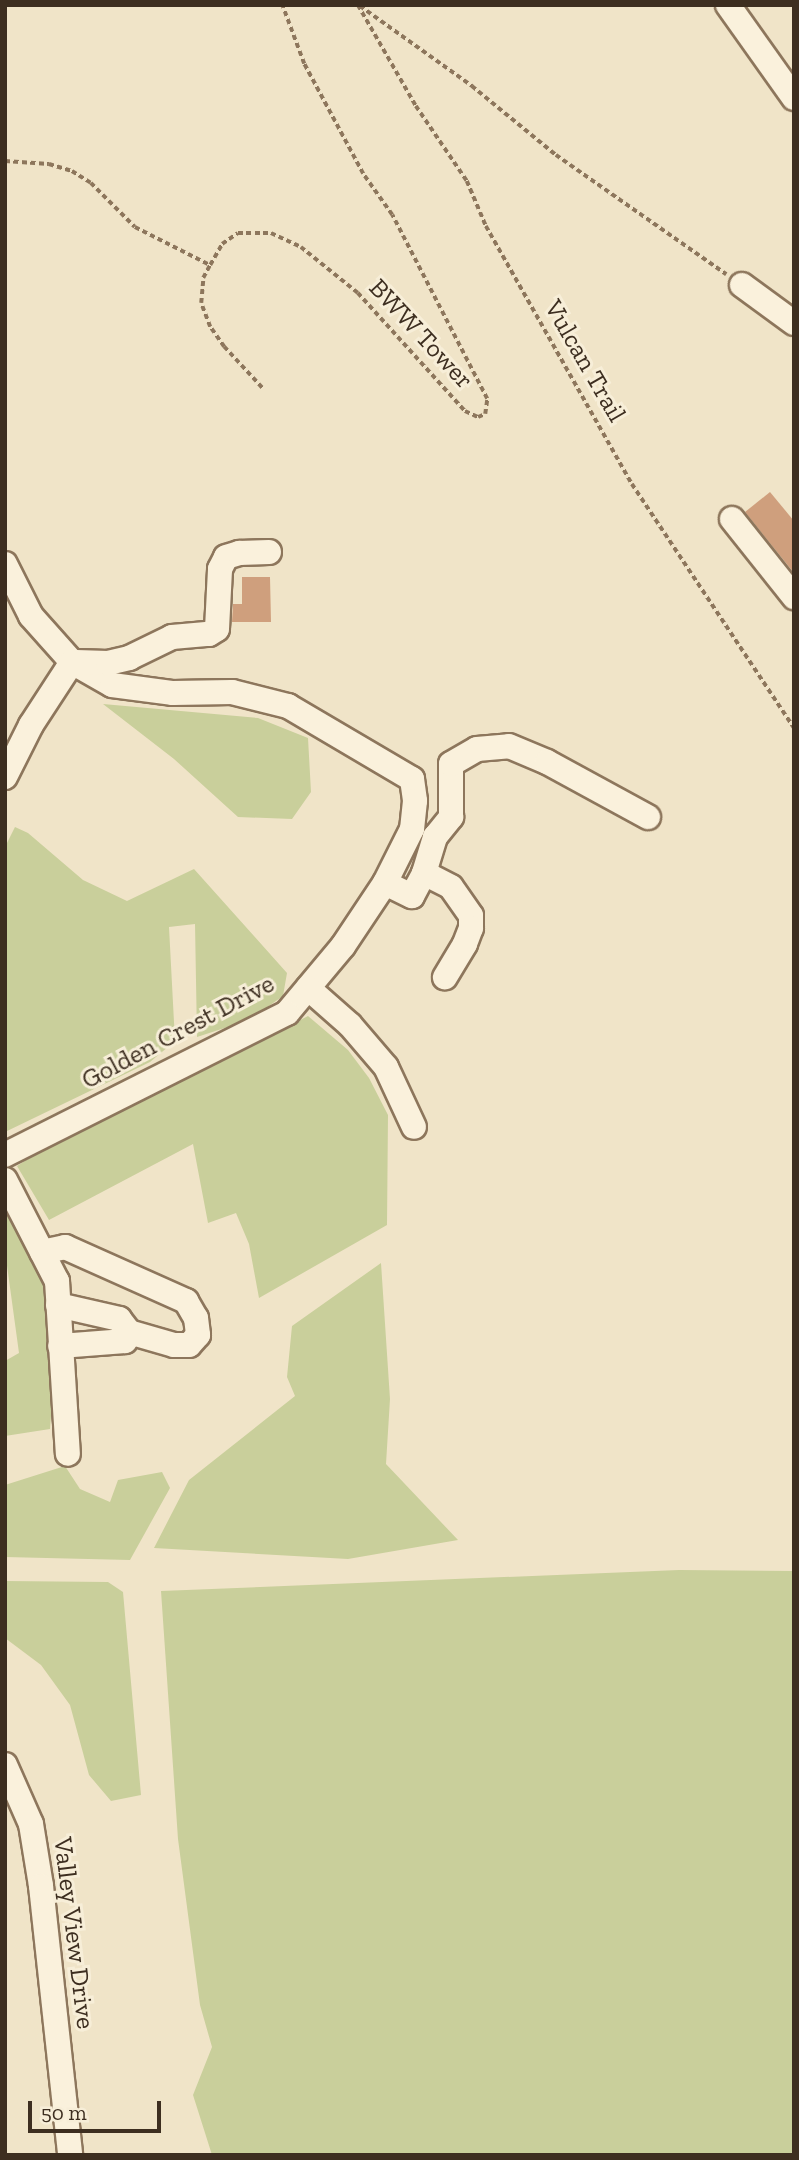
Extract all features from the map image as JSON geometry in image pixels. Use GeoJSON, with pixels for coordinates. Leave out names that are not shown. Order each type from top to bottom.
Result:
{"type":"FeatureCollection","features":[{"type":"Feature","properties":{"kind":"street"},"geometry":{"type":"LineString","coordinates":[[728,5],[794,98]]}},
{"type":"Feature","properties":{"kind":"street"},"geometry":{"type":"LineString","coordinates":[[742,285],[794,323]]}},
{"type":"Feature","properties":{"kind":"street"},"geometry":{"type":"LineString","coordinates":[[732,519],[794,597]]}},
{"type":"Feature","properties":{"kind":"street"},"geometry":{"type":"LineString","coordinates":[[5,564],[31,616],[72,662],[108,663],[129,658],[172,637],[209,634],[217,629],[220,569],[226,557],[239,553],[269,552]]}},
{"type":"Feature","properties":{"kind":"street"},"geometry":{"type":"LineString","coordinates":[[7,765],[72,662]]}},
{"type":"Feature","properties":{"kind":"street","name":"Golden Crest Drive"},"geometry":{"type":"LineString","coordinates":[[5,1156],[287,1013],[343,946],[385,883],[412,830],[415,801],[412,779],[288,706],[232,692],[173,693],[112,685],[72,662]]}},
{"type":"Feature","properties":{"kind":"street"},"geometry":{"type":"LineString","coordinates":[[385,883],[412,896],[424,873],[435,837],[451,817],[451,764],[477,749],[509,746],[547,762],[648,817]]}},
{"type":"Feature","properties":{"kind":"street"},"geometry":{"type":"LineString","coordinates":[[424,873],[451,887],[471,916],[471,928],[465,944],[445,977]]}},
{"type":"Feature","properties":{"kind":"street"},"geometry":{"type":"LineString","coordinates":[[308,988],[350,1025],[386,1067],[414,1127]]}},
{"type":"Feature","properties":{"kind":"street"},"geometry":{"type":"LineString","coordinates":[[5,1180],[57,1281],[68,1454]]}},
{"type":"Feature","properties":{"kind":"street"},"geometry":{"type":"LineString","coordinates":[[42,1252],[65,1247],[186,1301],[196,1318],[198,1335],[189,1345],[174,1345],[129,1332],[119,1320],[58,1305]]}},
{"type":"Feature","properties":{"kind":"street"},"geometry":{"type":"LineString","coordinates":[[60,1346],[125,1341],[129,1332]]}},
{"type":"Feature","properties":{"kind":"street","name":"Valley View Drive"},"geometry":{"type":"LineString","coordinates":[[5,1765],[30,1824],[41,1886],[70,2155]]}},
{"type":"Feature","properties":{"kind":"path","name":"BWW Tower"},"geometry":{"type":"LineString","coordinates":[[262,387],[224,347],[210,327],[201,303],[203,278],[222,244],[238,233],[271,233],[301,247],[358,293],[465,411],[478,417],[485,414],[487,399],[393,215],[363,174],[304,64],[282,5]]}},
{"type":"Feature","properties":{"kind":"path"},"geometry":{"type":"LineString","coordinates":[[359,5],[472,86],[556,155],[742,285]]}},
{"type":"Feature","properties":{"kind":"path","name":"Vulcan Trail"},"geometry":{"type":"LineString","coordinates":[[359,5],[416,106],[467,181],[486,226],[632,484],[794,728]]}},
{"type":"Feature","properties":{"kind":"path"},"geometry":{"type":"LineString","coordinates":[[5,161],[50,164],[72,170],[92,183],[135,227],[211,265]]}},
{"type":"Feature","properties":{"kind":"green space"},"geometry":{"type":"Polygon","coordinates":[[[103,704],[258,718],[308,738],[311,792],[292,819],[238,817],[174,759],[103,704]]]}},
{"type":"Feature","properties":{"kind":"green space"},"geometry":{"type":"Polygon","coordinates":[[[15,827],[28,833],[83,880],[127,901],[194,869],[287,973],[283,996],[249,1020],[197,1037],[195,924],[169,927],[175,1041],[150,1062],[5,1132],[5,847],[15,827]]]}},
{"type":"Feature","properties":{"kind":"green space"},"geometry":{"type":"Polygon","coordinates":[[[308,1016],[348,1050],[369,1078],[388,1115],[387,1225],[259,1298],[249,1244],[236,1213],[208,1223],[193,1144],[49,1220],[17,1166],[77,1128],[199,1072],[308,1016]]]}},
{"type":"Feature","properties":{"kind":"green space"},"geometry":{"type":"Polygon","coordinates":[[[5,1199],[43,1274],[55,1362],[50,1429],[5,1436],[5,1361],[19,1353],[5,1251],[5,1199]]]}},
{"type":"Feature","properties":{"kind":"green space"},"geometry":{"type":"Polygon","coordinates":[[[381,1263],[390,1399],[386,1464],[458,1540],[348,1559],[154,1548],[189,1480],[295,1396],[287,1377],[292,1326],[381,1263]]]}},
{"type":"Feature","properties":{"kind":"green space"},"geometry":{"type":"Polygon","coordinates":[[[65,1466],[80,1489],[110,1502],[118,1480],[162,1472],[170,1488],[130,1560],[5,1557],[5,1485],[65,1466]]]}},
{"type":"Feature","properties":{"kind":"green space"},"geometry":{"type":"Polygon","coordinates":[[[679,1570],[794,1571],[794,2155],[212,2155],[193,2095],[212,2047],[200,2005],[178,1839],[161,1591],[679,1570]]]}},
{"type":"Feature","properties":{"kind":"green space"},"geometry":{"type":"Polygon","coordinates":[[[5,1581],[108,1582],[123,1592],[141,1795],[111,1801],[89,1775],[70,1705],[41,1665],[5,1638],[5,1581]]]}},
{"type":"Feature","properties":{"kind":"building"},"geometry":{"type":"Polygon","coordinates":[[[770,492],[794,521],[794,573],[745,512],[770,492]]]}},
{"type":"Feature","properties":{"kind":"building"},"geometry":{"type":"Polygon","coordinates":[[[242,577],[270,577],[271,622],[232,622],[233,604],[242,604],[242,577]]]}}]}
